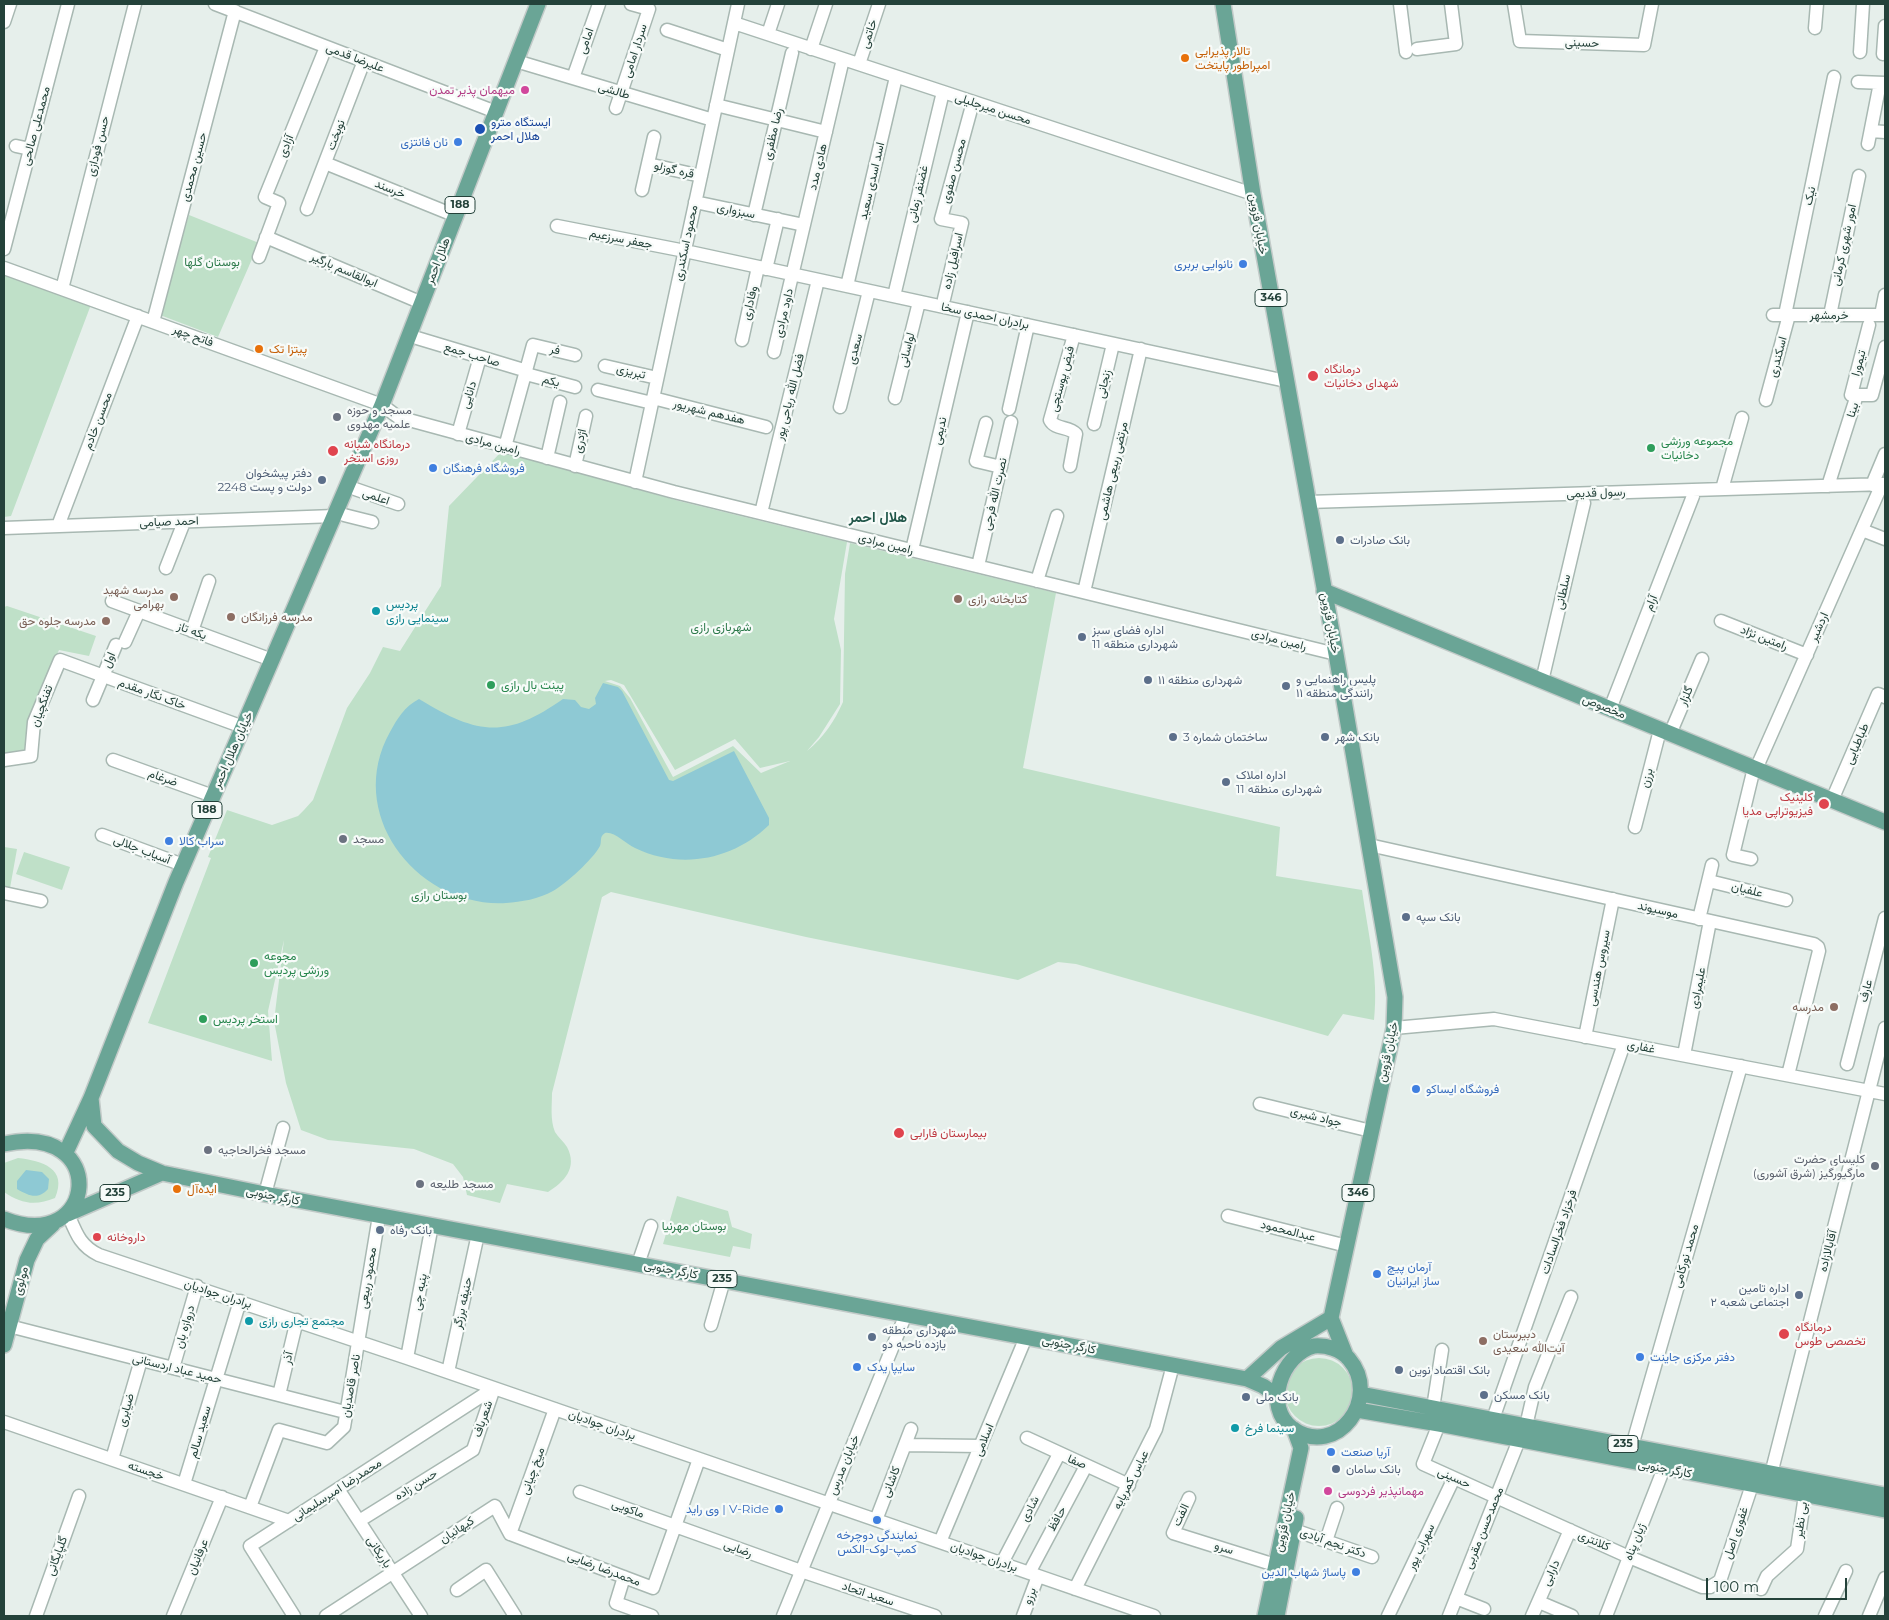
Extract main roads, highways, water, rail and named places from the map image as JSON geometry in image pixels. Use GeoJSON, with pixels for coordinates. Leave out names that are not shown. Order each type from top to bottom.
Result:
{"type":"FeatureCollection","features":[{"type":"Feature","properties":{"kind":"main road","name":"هلال احمر"},"geometry":{"type":"LineString","coordinates":[[382,405],[538,4]]}},
{"type":"Feature","properties":{"kind":"main road","name":"خیابان قزوین"},"geometry":{"type":"LineString","coordinates":[[1223,4],[1253,194],[1336,654],[1396,1008],[1394,1028],[1331,1318]]}},
{"type":"Feature","properties":{"kind":"main road","name":"خیابان هلال احمر"},"geometry":{"type":"LineString","coordinates":[[66,1152],[91,1098],[183,865],[272,660],[340,515],[382,405]]}},
{"type":"Feature","properties":{"kind":"main road","name":"مخصوص"},"geometry":{"type":"LineString","coordinates":[[1324,591],[1885,822]]}},
{"type":"Feature","properties":{"kind":"main road","name":"کارگر جنوبی"},"geometry":{"type":"LineString","coordinates":[[91,1098],[94,1126],[118,1151],[162,1173],[379,1216],[1247,1378],[1278,1396]]}},
{"type":"Feature","properties":{"kind":"main road"},"geometry":{"type":"LineString","coordinates":[[4,1137],[47,1144],[66,1152],[72,1158],[78,1173],[76,1198],[68,1214],[53,1224],[40,1227],[24,1226],[4,1219]]}},
{"type":"Feature","properties":{"kind":"main road"},"geometry":{"type":"LineString","coordinates":[[4,1144],[26,1141]]}},
{"type":"Feature","properties":{"kind":"main road","name":"235"},"geometry":{"type":"LineString","coordinates":[[68,1214],[162,1173]]}},
{"type":"Feature","properties":{"kind":"main road","name":"مولوی"},"geometry":{"type":"LineString","coordinates":[[4,1345],[9,1326],[9,1306],[32,1247],[53,1224]]}},
{"type":"Feature","properties":{"kind":"main road"},"geometry":{"type":"LineString","coordinates":[[1247,1378],[1281,1348],[1331,1318],[1346,1356],[1360,1379],[1361,1394],[1357,1410],[1344,1427],[1335,1432],[1314,1436],[1294,1429],[1285,1420],[1280,1409],[1278,1396],[1284,1370],[1297,1353],[1318,1346],[1332,1348],[1346,1356]]}},
{"type":"Feature","properties":{"kind":"main road","name":"کارگر جنوبی"},"geometry":{"type":"LineString","coordinates":[[1361,1394],[1885,1495]]}},
{"type":"Feature","properties":{"kind":"main road","name":"کارگر جنوبی"},"geometry":{"type":"LineString","coordinates":[[1357,1410],[1439,1424],[1885,1510]]}},
{"type":"Feature","properties":{"kind":"main road","name":"خیابان قزوین"},"geometry":{"type":"LineString","coordinates":[[1265,1616],[1301,1448],[1294,1429]]}},
{"type":"Feature","properties":{"kind":"main road","name":"خیابان قزوین"},"geometry":{"type":"LineString","coordinates":[[1277,1616],[1314,1436]]}},
{"type":"Feature","properties":{"kind":"water"},"geometry":{"type":"Polygon","coordinates":[[[603,683],[618,687],[622,691],[669,780],[673,781],[734,751],[769,818],[769,825],[755,837],[723,853],[706,858],[688,860],[652,855],[635,848],[612,834],[605,833],[601,838],[600,846],[592,858],[558,888],[536,898],[506,903],[474,900],[444,890],[418,873],[397,850],[383,823],[376,794],[378,763],[390,732],[410,705],[419,699],[458,720],[492,728],[525,721],[563,699],[575,700],[581,707],[589,709],[596,704],[595,698],[603,683]]]}},
{"type":"Feature","properties":{"kind":"water"},"geometry":{"type":"Polygon","coordinates":[[[26,1170],[42,1172],[49,1179],[48,1189],[41,1195],[33,1196],[17,1189],[17,1181],[26,1170]]]}},
{"type":"Feature","properties":{"kind":"place","name":"تالار پذیرایی امپراطور پایتخت"},"geometry":{"type":"Point","coordinates":[1185,58]}},
{"type":"Feature","properties":{"kind":"place","name":"میهمان پذیر تمدن"},"geometry":{"type":"Point","coordinates":[525,90]}},
{"type":"Feature","properties":{"kind":"place","name":"ایستگاه مترو هلال احمر"},"geometry":{"type":"Point","coordinates":[480,129]}},
{"type":"Feature","properties":{"kind":"place","name":"نان فانتزی"},"geometry":{"type":"Point","coordinates":[458,142]}},
{"type":"Feature","properties":{"kind":"place","name":"نانوایی بربری"},"geometry":{"type":"Point","coordinates":[1243,264]}},
{"type":"Feature","properties":{"kind":"place","name":"پیتزا تک"},"geometry":{"type":"Point","coordinates":[259,349]}},
{"type":"Feature","properties":{"kind":"place","name":"درمانگاه شهدای دخانیات"},"geometry":{"type":"Point","coordinates":[1313,376]}},
{"type":"Feature","properties":{"kind":"place","name":"مسجد و حوزه علمیه مهدوی"},"geometry":{"type":"Point","coordinates":[337,417]}},
{"type":"Feature","properties":{"kind":"place","name":"مجموعه ورزشی دخانیات"},"geometry":{"type":"Point","coordinates":[1651,448]}},
{"type":"Feature","properties":{"kind":"place","name":"درمانگاه شبانه روزی استخر"},"geometry":{"type":"Point","coordinates":[333,451]}},
{"type":"Feature","properties":{"kind":"place","name":"فروشگاه فرهنگان"},"geometry":{"type":"Point","coordinates":[433,468]}},
{"type":"Feature","properties":{"kind":"place","name":"دفتر پیشخوان دولت و پست 2248"},"geometry":{"type":"Point","coordinates":[322,480]}},
{"type":"Feature","properties":{"kind":"place","name":"بانک صادرات"},"geometry":{"type":"Point","coordinates":[1340,540]}},
{"type":"Feature","properties":{"kind":"place","name":"مدرسه شهید بهرامی"},"geometry":{"type":"Point","coordinates":[174,597]}},
{"type":"Feature","properties":{"kind":"place","name":"کتابخانه رازی"},"geometry":{"type":"Point","coordinates":[958,599]}},
{"type":"Feature","properties":{"kind":"place","name":"پردیس سینمایی رازی"},"geometry":{"type":"Point","coordinates":[376,611]}},
{"type":"Feature","properties":{"kind":"place","name":"مدرسه فرزانگان"},"geometry":{"type":"Point","coordinates":[231,617]}},
{"type":"Feature","properties":{"kind":"place","name":"مدرسه جلوه حق"},"geometry":{"type":"Point","coordinates":[106,621]}},
{"type":"Feature","properties":{"kind":"place","name":"اداره فضای سبز شهرداری منطقه 11"},"geometry":{"type":"Point","coordinates":[1082,637]}},
{"type":"Feature","properties":{"kind":"place","name":"شهرداری منطقه ۱۱"},"geometry":{"type":"Point","coordinates":[1148,680]}},
{"type":"Feature","properties":{"kind":"place","name":"پینت بال رازی"},"geometry":{"type":"Point","coordinates":[491,685]}},
{"type":"Feature","properties":{"kind":"place","name":"پلیس راهنمایی و رانندگی منطقه ۱۱"},"geometry":{"type":"Point","coordinates":[1286,686]}},
{"type":"Feature","properties":{"kind":"place","name":"ساختمان شماره 3"},"geometry":{"type":"Point","coordinates":[1173,737]}},
{"type":"Feature","properties":{"kind":"place","name":"بانک شهر"},"geometry":{"type":"Point","coordinates":[1325,737]}},
{"type":"Feature","properties":{"kind":"place","name":"اداره املاک شهرداری منطقه 11"},"geometry":{"type":"Point","coordinates":[1226,782]}},
{"type":"Feature","properties":{"kind":"place","name":"کلینیک فیزیوتراپی مدیا"},"geometry":{"type":"Point","coordinates":[1824,804]}},
{"type":"Feature","properties":{"kind":"place","name":"مسجد"},"geometry":{"type":"Point","coordinates":[343,839]}},
{"type":"Feature","properties":{"kind":"place","name":"سراب کالا"},"geometry":{"type":"Point","coordinates":[169,841]}},
{"type":"Feature","properties":{"kind":"place","name":"بانک سپه"},"geometry":{"type":"Point","coordinates":[1406,917]}},
{"type":"Feature","properties":{"kind":"place","name":"مجوعه ورزشی پردیس"},"geometry":{"type":"Point","coordinates":[254,963]}},
{"type":"Feature","properties":{"kind":"place","name":"مدرسه"},"geometry":{"type":"Point","coordinates":[1834,1007]}},
{"type":"Feature","properties":{"kind":"place","name":"استخر پردیس"},"geometry":{"type":"Point","coordinates":[203,1019]}},
{"type":"Feature","properties":{"kind":"place","name":"فروشگاه ایساکو"},"geometry":{"type":"Point","coordinates":[1416,1089]}},
{"type":"Feature","properties":{"kind":"place","name":"بیمارستان فارابی"},"geometry":{"type":"Point","coordinates":[899,1133]}},
{"type":"Feature","properties":{"kind":"place","name":"مسجد فخرالحاجیه"},"geometry":{"type":"Point","coordinates":[208,1150]}},
{"type":"Feature","properties":{"kind":"place","name":"کلیسای حضرت مارگیورگیز (شرق آشوری)"},"geometry":{"type":"Point","coordinates":[1875,1166]}},
{"type":"Feature","properties":{"kind":"place","name":"مسجد طلیعه"},"geometry":{"type":"Point","coordinates":[420,1184]}},
{"type":"Feature","properties":{"kind":"place","name":"ایده‌آل"},"geometry":{"type":"Point","coordinates":[177,1189]}},
{"type":"Feature","properties":{"kind":"place","name":"بانک رفاه"},"geometry":{"type":"Point","coordinates":[380,1230]}},
{"type":"Feature","properties":{"kind":"place","name":"داروخانه"},"geometry":{"type":"Point","coordinates":[97,1237]}},
{"type":"Feature","properties":{"kind":"place","name":"آرمان پیچ ساز ایرانیان"},"geometry":{"type":"Point","coordinates":[1377,1274]}},
{"type":"Feature","properties":{"kind":"place","name":"اداره تامین اجتماعی شعبه ۲"},"geometry":{"type":"Point","coordinates":[1799,1295]}},
{"type":"Feature","properties":{"kind":"place","name":"مجتمع تجاری رازی"},"geometry":{"type":"Point","coordinates":[249,1321]}},
{"type":"Feature","properties":{"kind":"place","name":"درمانگاه تخصصی طوس"},"geometry":{"type":"Point","coordinates":[1784,1334]}},
{"type":"Feature","properties":{"kind":"place","name":"شهرداری منطقه یازده ناحیه دو"},"geometry":{"type":"Point","coordinates":[872,1337]}},
{"type":"Feature","properties":{"kind":"place","name":"دبیرستان آیت‌الله سعیدی"},"geometry":{"type":"Point","coordinates":[1483,1341]}},
{"type":"Feature","properties":{"kind":"place","name":"دفتر مرکزی جاینت"},"geometry":{"type":"Point","coordinates":[1640,1357]}},
{"type":"Feature","properties":{"kind":"place","name":"سایپا یدک"},"geometry":{"type":"Point","coordinates":[857,1367]}},
{"type":"Feature","properties":{"kind":"place","name":"بانک اقتصاد نوین"},"geometry":{"type":"Point","coordinates":[1399,1370]}},
{"type":"Feature","properties":{"kind":"place","name":"بانک مسکن"},"geometry":{"type":"Point","coordinates":[1484,1395]}},
{"type":"Feature","properties":{"kind":"place","name":"بانک ملی"},"geometry":{"type":"Point","coordinates":[1246,1397]}},
{"type":"Feature","properties":{"kind":"place","name":"سینما فرخ"},"geometry":{"type":"Point","coordinates":[1235,1428]}},
{"type":"Feature","properties":{"kind":"place","name":"آریا صنعت"},"geometry":{"type":"Point","coordinates":[1331,1452]}},
{"type":"Feature","properties":{"kind":"place","name":"بانک سامان"},"geometry":{"type":"Point","coordinates":[1336,1469]}},
{"type":"Feature","properties":{"kind":"place","name":"مهمانپذیر فردوسی"},"geometry":{"type":"Point","coordinates":[1328,1491]}},
{"type":"Feature","properties":{"kind":"place","name":"وی راید | V-Ride"},"geometry":{"type":"Point","coordinates":[779,1509]}},
{"type":"Feature","properties":{"kind":"place","name":"نمایندگی دوچرخه کمپ-لوک-الکس"},"geometry":{"type":"Point","coordinates":[877,1520]}},
{"type":"Feature","properties":{"kind":"place","name":"پاساژ شهاب الدین"},"geometry":{"type":"Point","coordinates":[1356,1572]}},
{"type":"Feature","properties":{"kind":"district","name":"هلال احمر"},"geometry":{"type":"Point","coordinates":[878,518]}},
{"type":"Feature","properties":{"kind":"park label","name":"بوستان گلها"},"geometry":{"type":"Point","coordinates":[212,262]}},
{"type":"Feature","properties":{"kind":"park label","name":"شهربازی رازی"},"geometry":{"type":"Point","coordinates":[721,627]}},
{"type":"Feature","properties":{"kind":"park label","name":"بوستان رازی"},"geometry":{"type":"Point","coordinates":[439,895]}},
{"type":"Feature","properties":{"kind":"park label","name":"بوستان مهرنیا"},"geometry":{"type":"Point","coordinates":[694,1226]}}]}
